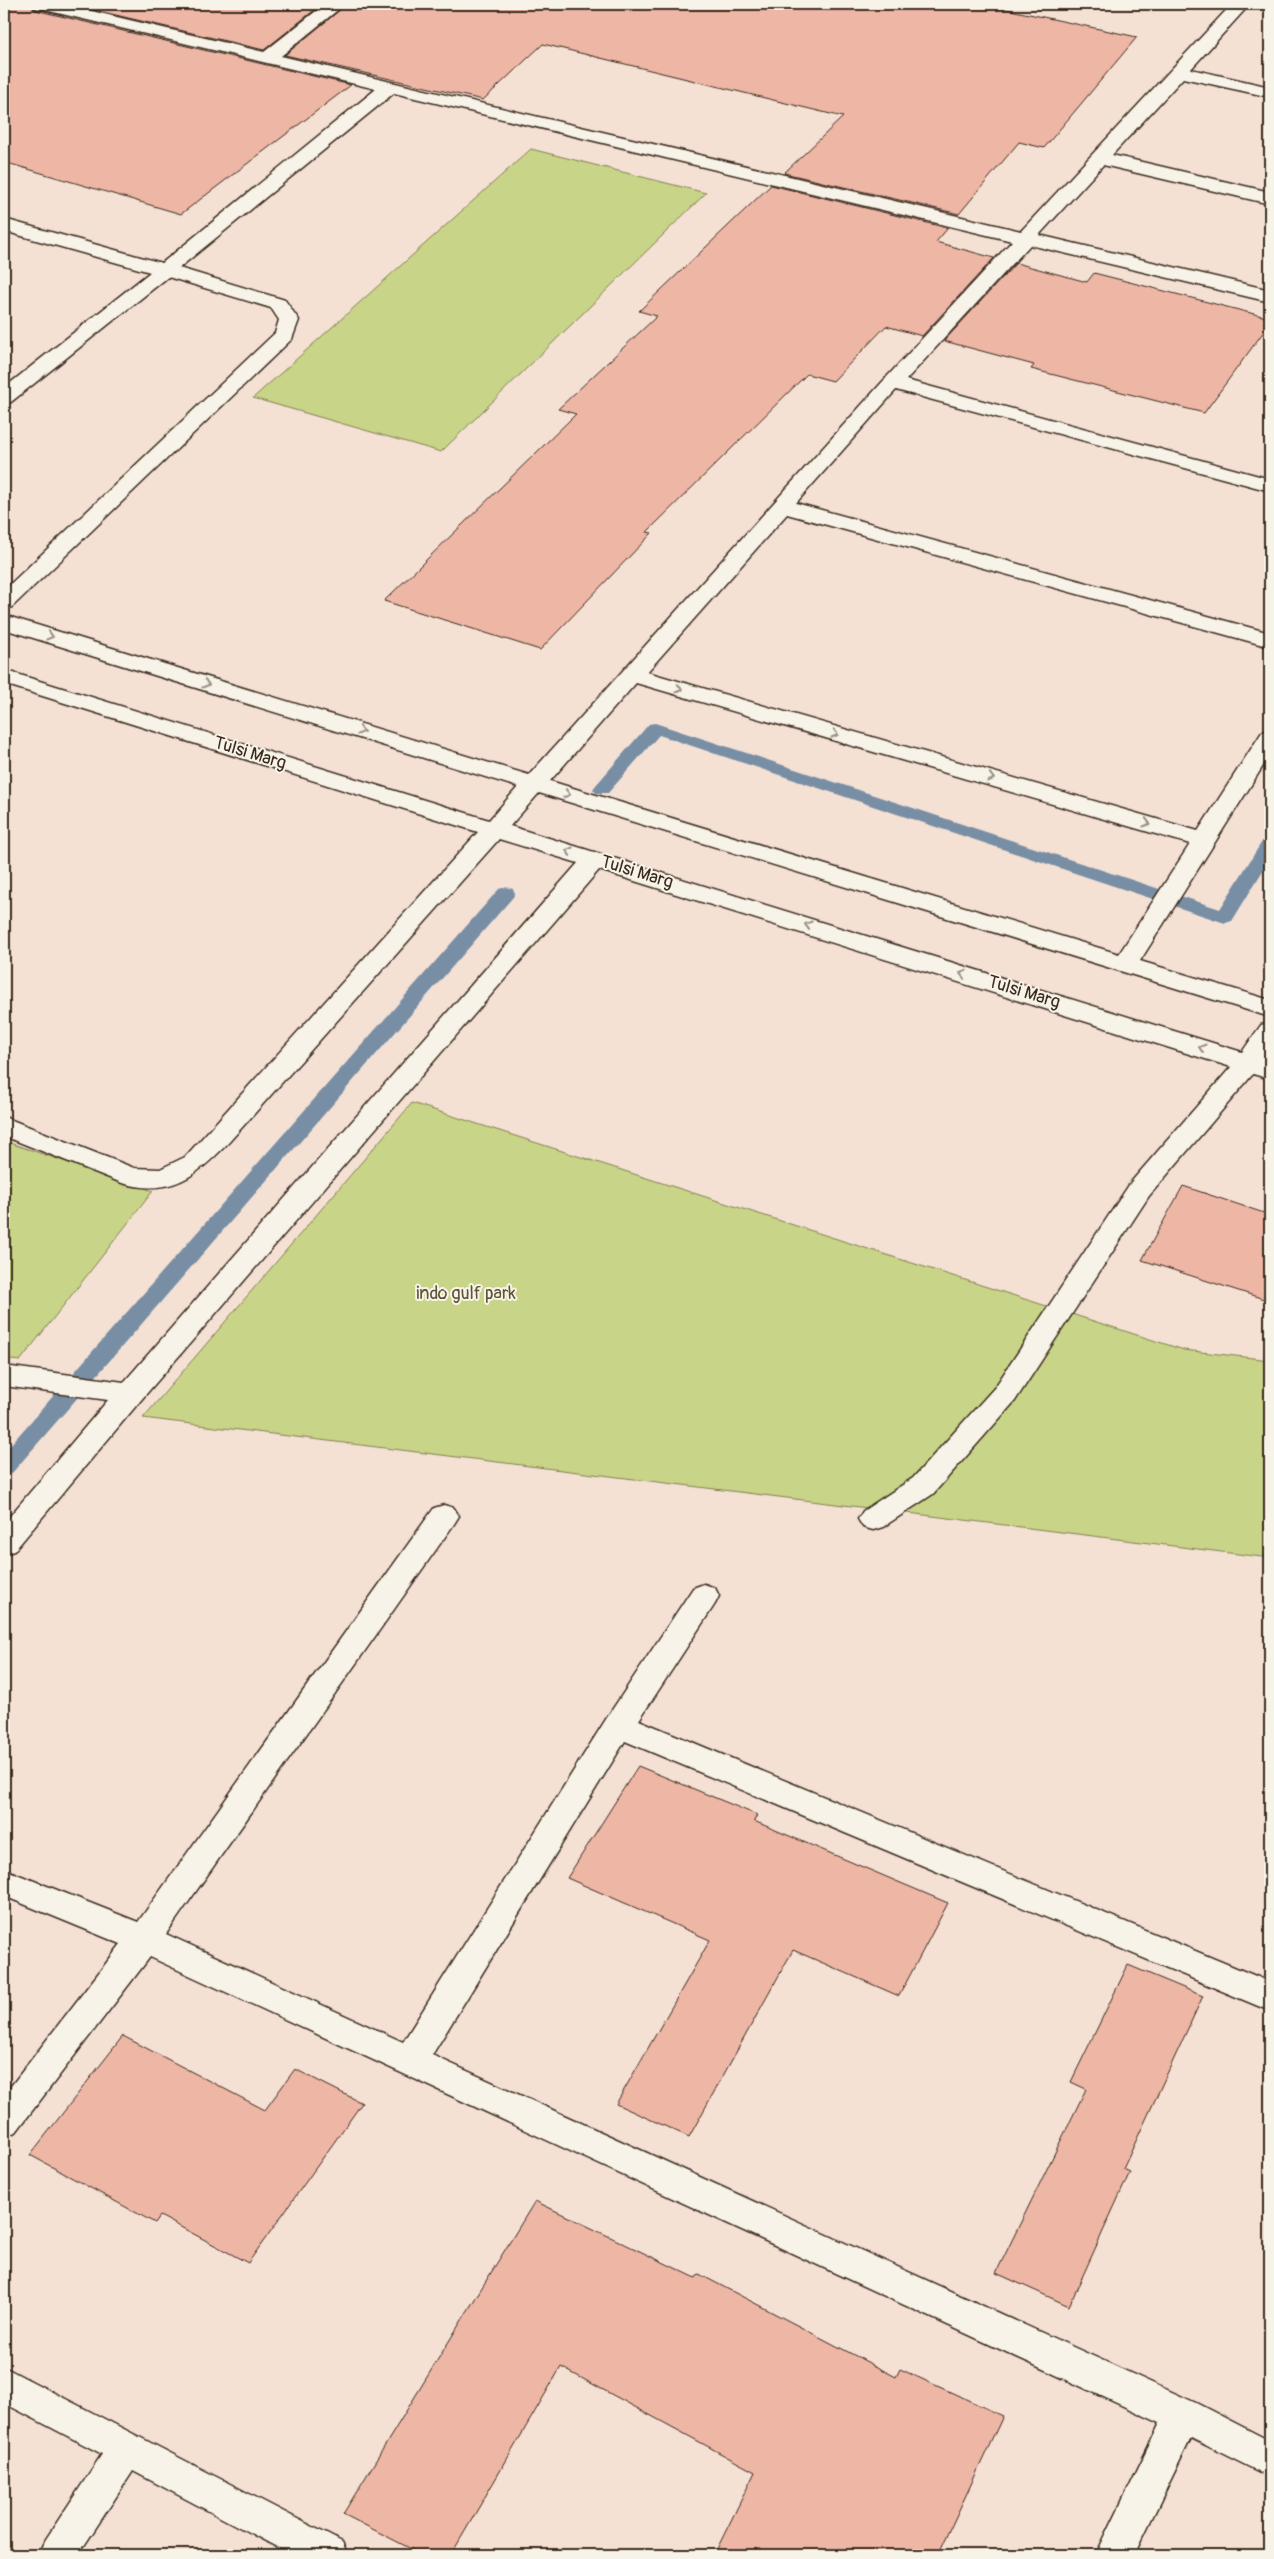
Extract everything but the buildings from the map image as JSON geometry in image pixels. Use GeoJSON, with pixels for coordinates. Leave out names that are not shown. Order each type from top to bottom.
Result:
{"type":"FeatureCollection","features":[{"type":"Feature","properties":{"kind":"street"},"geometry":{"type":"LineString","coordinates":[[41,4],[1270,296]]}},
{"type":"Feature","properties":{"kind":"street"},"geometry":{"type":"LineString","coordinates":[[267,58],[336,4]]}},
{"type":"Feature","properties":{"kind":"street"},"geometry":{"type":"LineString","coordinates":[[4,1126],[130,1177],[164,1178],[194,1163],[632,676],[892,383],[1241,4]]}},
{"type":"Feature","properties":{"kind":"street"},"geometry":{"type":"LineString","coordinates":[[1178,71],[1270,92]]}},
{"type":"Feature","properties":{"kind":"street"},"geometry":{"type":"LineString","coordinates":[[4,398],[166,270],[390,87]]}},
{"type":"Feature","properties":{"kind":"street"},"geometry":{"type":"LineString","coordinates":[[1099,158],[1270,198]]}},
{"type":"Feature","properties":{"kind":"street"},"geometry":{"type":"LineString","coordinates":[[4,225],[166,270],[278,304],[289,320],[285,335],[4,602]]}},
{"type":"Feature","properties":{"kind":"street"},"geometry":{"type":"LineString","coordinates":[[892,383],[1270,485]]}},
{"type":"Feature","properties":{"kind":"street"},"geometry":{"type":"LineString","coordinates":[[782,506],[1270,640]]}},
{"type":"Feature","properties":{"kind":"street"},"geometry":{"type":"LineString","coordinates":[[4,622],[1270,1009]]}},
{"type":"Feature","properties":{"kind":"street"},"geometry":{"type":"LineString","coordinates":[[632,676],[1204,840]]}},
{"type":"Feature","properties":{"kind":"street","name":"Tulsi Marg"},"geometry":{"type":"LineString","coordinates":[[4,677],[1259,1066]]}},
{"type":"Feature","properties":{"kind":"street"},"geometry":{"type":"LineString","coordinates":[[1125,965],[1270,736]]}},
{"type":"Feature","properties":{"kind":"street"},"geometry":{"type":"LineString","coordinates":[[4,1543],[128,1393],[595,859]]}},
{"type":"Feature","properties":{"kind":"street"},"geometry":{"type":"LineString","coordinates":[[873,1519],[923,1486],[1005,1394],[1140,1189],[1259,1066],[1270,1031]]}},
{"type":"Feature","properties":{"kind":"street"},"geometry":{"type":"LineString","coordinates":[[4,1376],[128,1393]]}},
{"type":"Feature","properties":{"kind":"street"},"geometry":{"type":"LineString","coordinates":[[4,2121],[144,1939],[444,1516]]}},
{"type":"Feature","properties":{"kind":"street"},"geometry":{"type":"LineString","coordinates":[[410,2062],[619,1725],[704,1596]]}},
{"type":"Feature","properties":{"kind":"street"},"geometry":{"type":"LineString","coordinates":[[619,1725],[1270,1997]]}},
{"type":"Feature","properties":{"kind":"street"},"geometry":{"type":"LineString","coordinates":[[4,1882],[144,1939],[1183,2415],[1270,2460]]}},
{"type":"Feature","properties":{"kind":"street"},"geometry":{"type":"LineString","coordinates":[[4,2384],[329,2555]]}},
{"type":"Feature","properties":{"kind":"street"},"geometry":{"type":"LineString","coordinates":[[1115,2555],[1183,2415]]}},
{"type":"Feature","properties":{"kind":"street"},"geometry":{"type":"LineString","coordinates":[[57,2555],[126,2448]]}},
{"type":"Feature","properties":{"kind":"green space"},"geometry":{"type":"Polygon","coordinates":[[[531,149],[706,193],[441,452],[253,398],[531,149]]]}},
{"type":"Feature","properties":{"kind":"green space","name":"indo gulf park"},"geometry":{"type":"Polygon","coordinates":[[[412,1103],[1184,1350],[1270,1360],[1270,1558],[143,1418],[412,1103]]]}},
{"type":"Feature","properties":{"kind":"green space"},"geometry":{"type":"Polygon","coordinates":[[[4,1141],[153,1191],[20,1361],[4,1359],[4,1141]]]}},
{"type":"Feature","properties":{"kind":"waterway"},"geometry":{"type":"LineString","coordinates":[[602,789],[655,728],[1225,917],[1270,844]]}},
{"type":"Feature","properties":{"kind":"waterway"},"geometry":{"type":"LineString","coordinates":[[4,1467],[506,893]]}}]}
